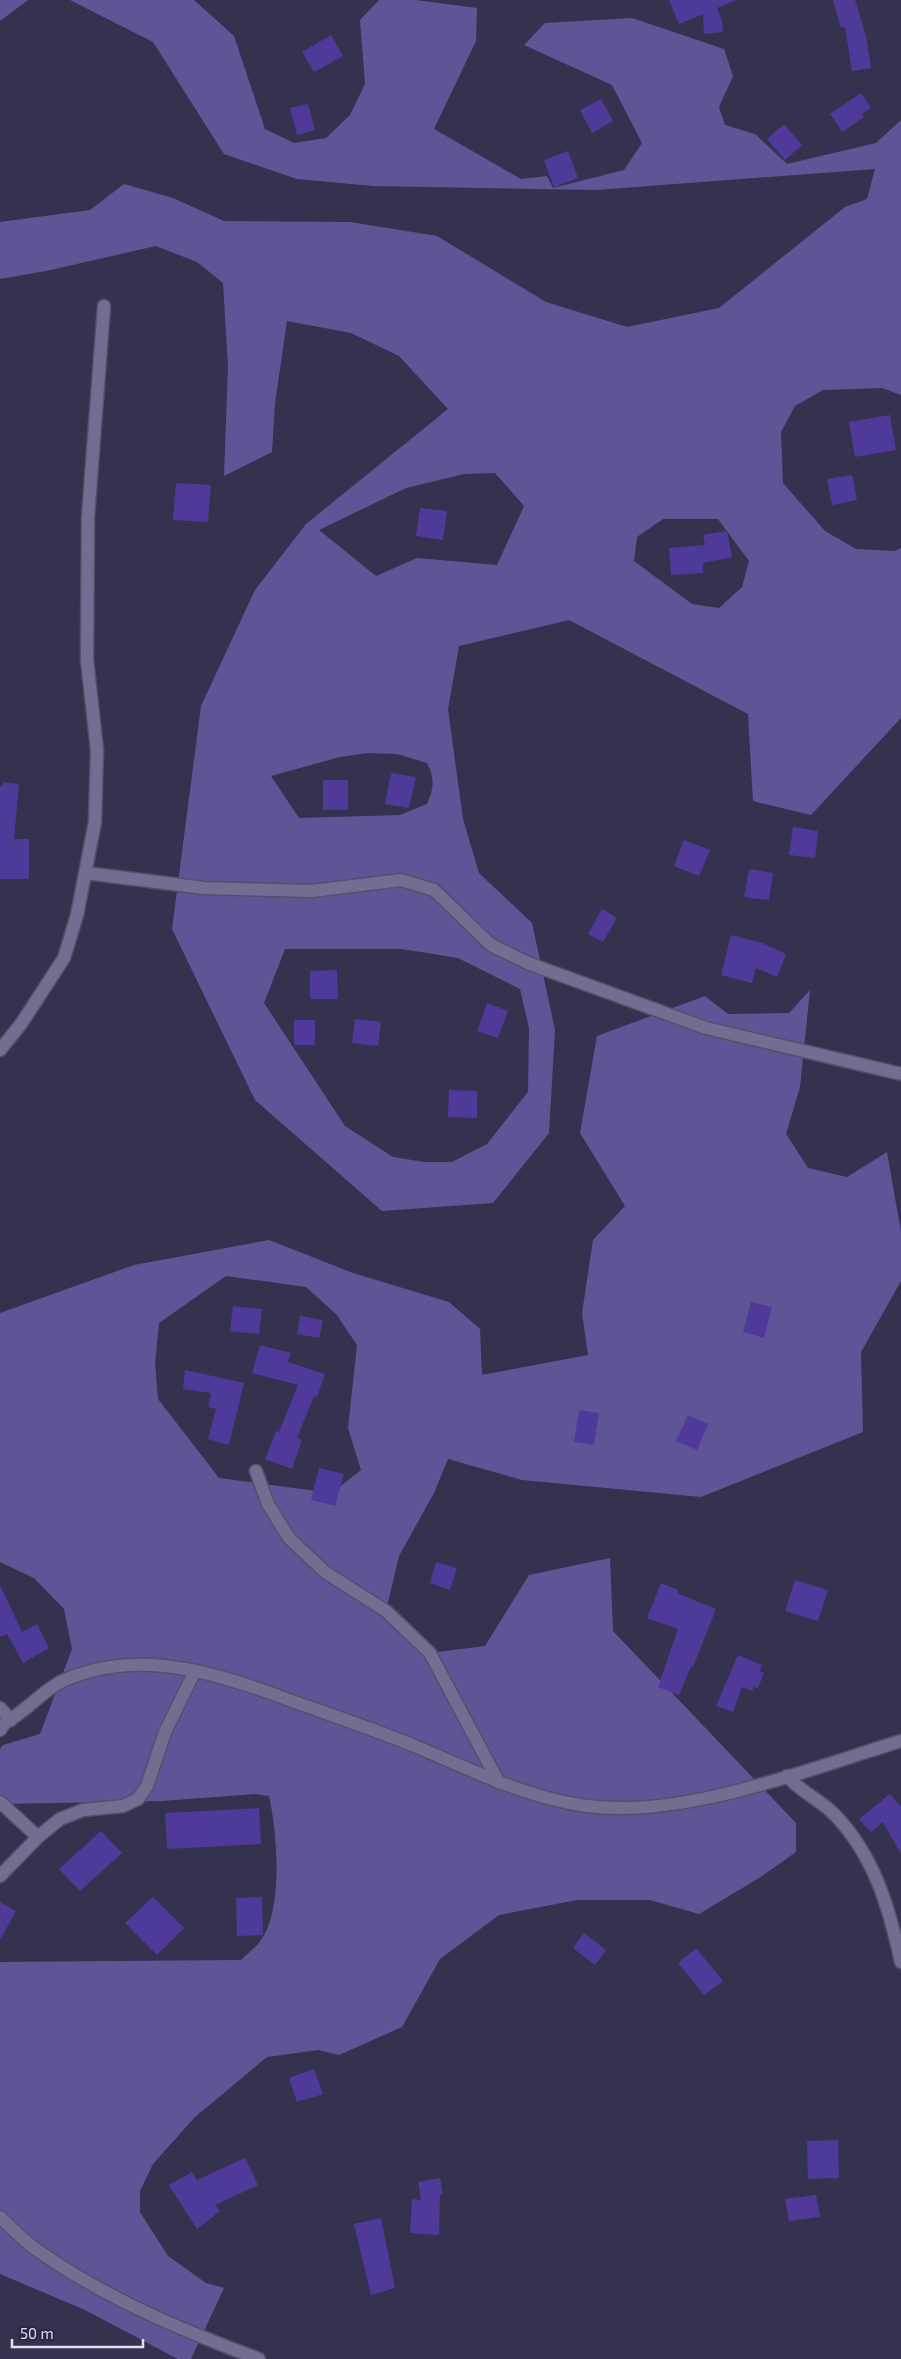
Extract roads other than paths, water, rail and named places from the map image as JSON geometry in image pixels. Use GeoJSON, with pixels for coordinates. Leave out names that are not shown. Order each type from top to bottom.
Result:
{"type":"FeatureCollection","features":[{"type":"Feature","properties":{"kind":"street"},"geometry":{"type":"LineString","coordinates":[[0,1050],[21,1024],[64,958],[77,915],[95,822],[97,750],[87,660],[88,517],[100,385],[104,306]]}},
{"type":"Feature","properties":{"kind":"street"},"geometry":{"type":"LineString","coordinates":[[86,873],[204,888],[312,891],[401,880],[434,890],[490,945],[530,964],[706,1028],[901,1074]]}},
{"type":"Feature","properties":{"kind":"street"},"geometry":{"type":"LineString","coordinates":[[256,1471],[268,1504],[290,1538],[326,1572],[386,1611],[430,1653],[499,1783]]}},
{"type":"Feature","properties":{"kind":"street"},"geometry":{"type":"LineString","coordinates":[[0,1736],[5,1724],[56,1684],[86,1672],[118,1666],[152,1664],[195,1671],[248,1684],[414,1746],[499,1783],[546,1798],[588,1807],[640,1807],[698,1800],[788,1776],[901,1741]]}},
{"type":"Feature","properties":{"kind":"street"},"geometry":{"type":"LineString","coordinates":[[0,1876],[38,1837],[60,1819],[83,1810],[123,1806],[138,1799],[146,1786],[164,1732],[195,1671]]}},
{"type":"Feature","properties":{"kind":"street"},"geometry":{"type":"LineString","coordinates":[[0,1708],[5,1724]]}},
{"type":"Feature","properties":{"kind":"street"},"geometry":{"type":"LineString","coordinates":[[788,1776],[796,1787],[832,1812],[852,1833],[866,1855],[882,1888],[901,1962]]}},
{"type":"Feature","properties":{"kind":"street"},"geometry":{"type":"LineString","coordinates":[[0,1802],[38,1837]]}},
{"type":"Feature","properties":{"kind":"street"},"geometry":{"type":"LineString","coordinates":[[0,2217],[35,2249],[97,2289],[204,2339],[259,2359]]}}]}
